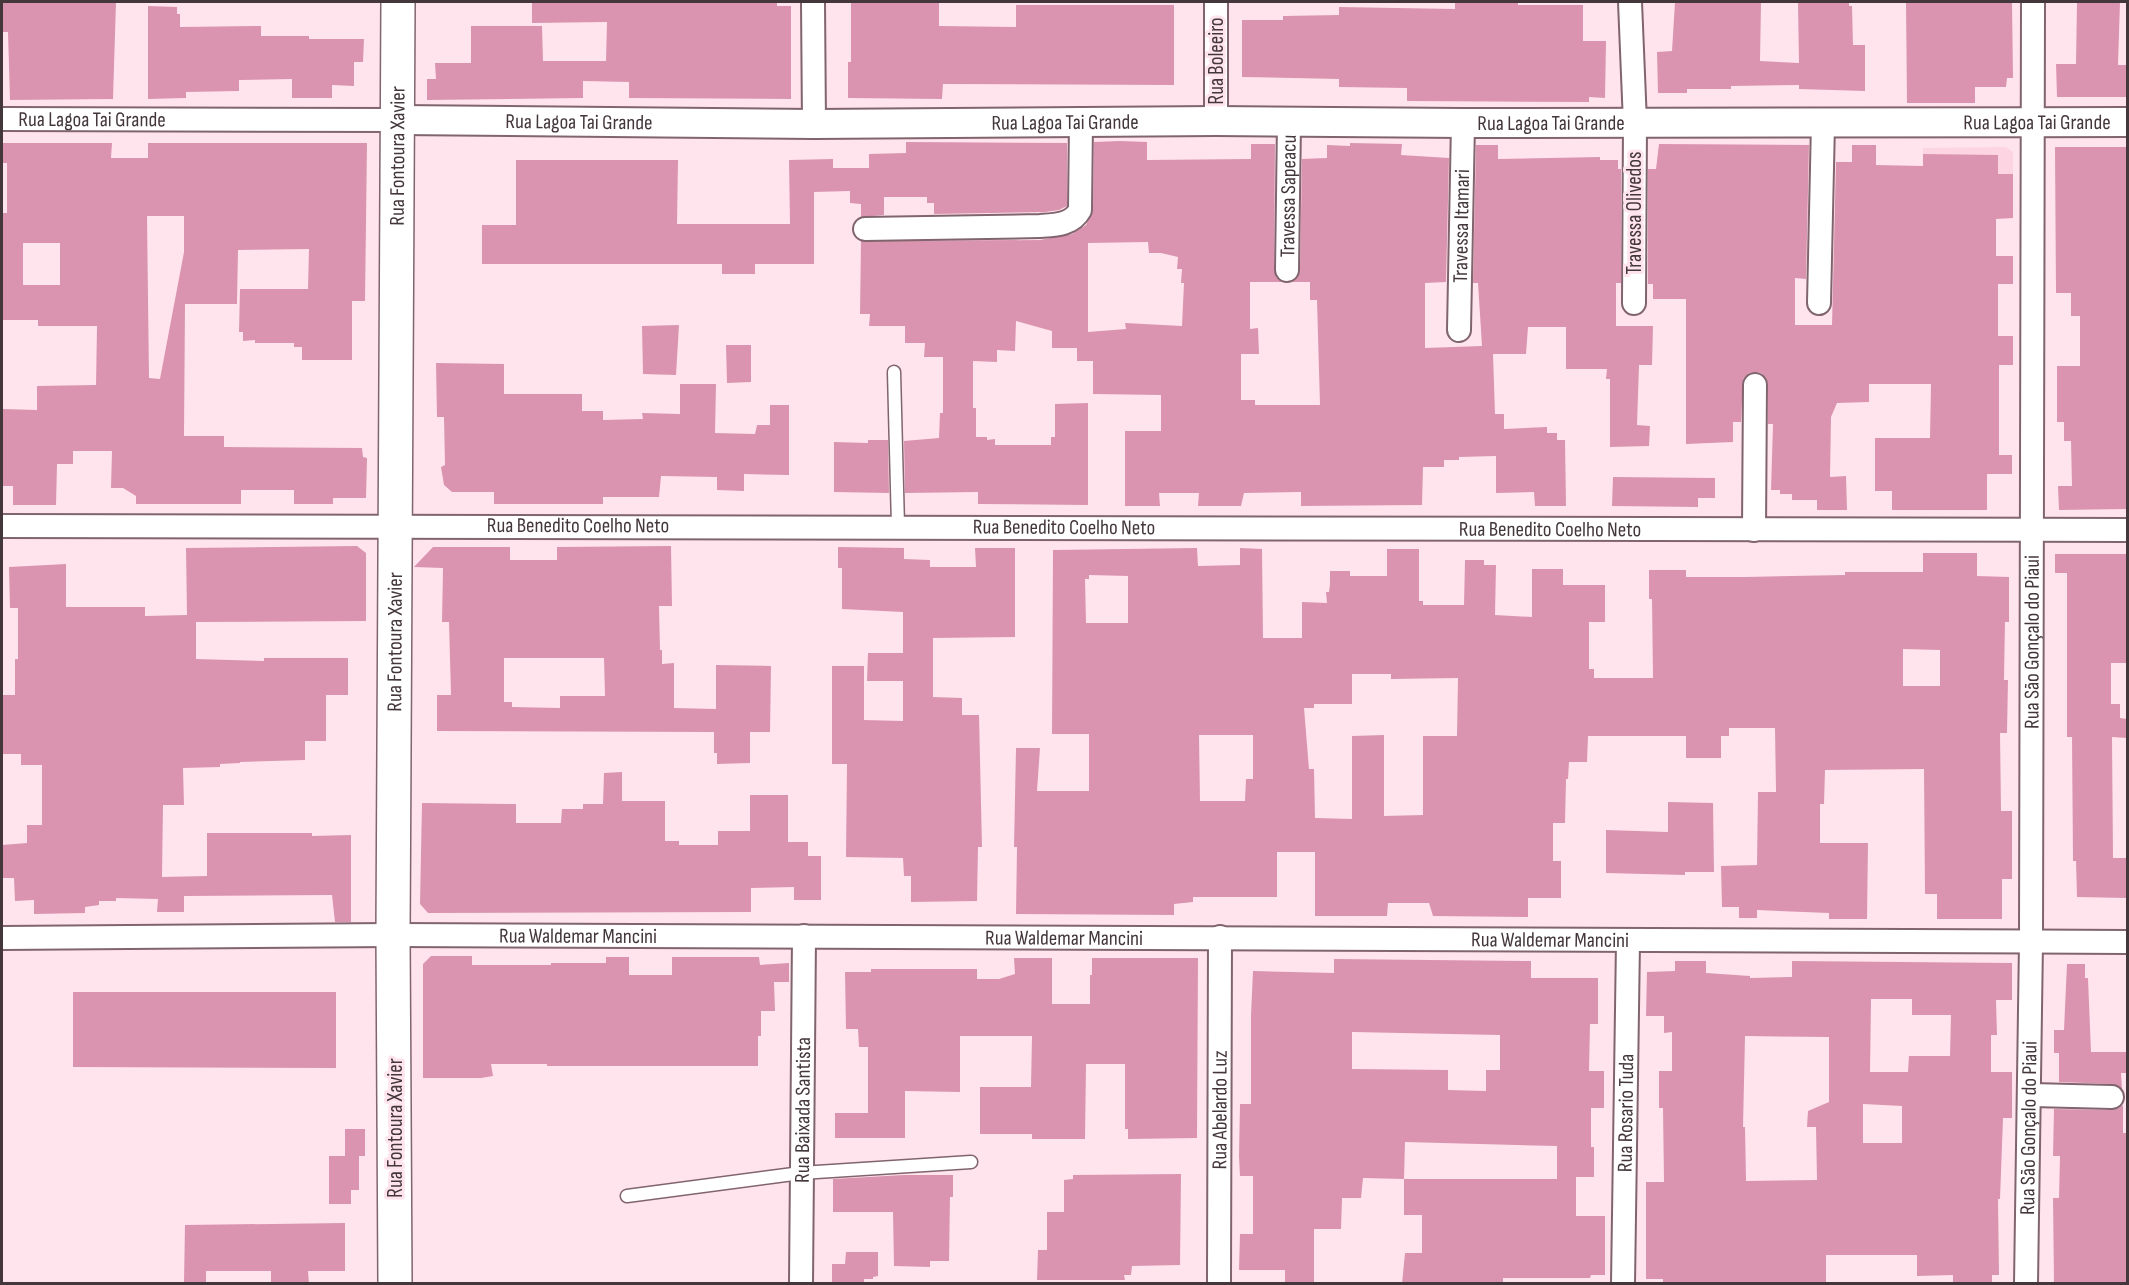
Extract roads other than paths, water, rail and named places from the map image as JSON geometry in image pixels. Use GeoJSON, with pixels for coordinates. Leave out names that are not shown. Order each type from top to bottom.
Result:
{"type":"FeatureCollection","features":[{"type":"Feature","properties":{"kind":"main road","name":"Rua Fontoura Xavier"},"geometry":{"type":"LineString","coordinates":[[395,1284],[393,934],[398,2]]}},
{"type":"Feature","properties":{"kind":"street"},"geometry":{"type":"LineString","coordinates":[[813,2],[814,124]]}},
{"type":"Feature","properties":{"kind":"street","name":"Rua Boleeiro"},"geometry":{"type":"LineString","coordinates":[[1216,2],[1216,121]]}},
{"type":"Feature","properties":{"kind":"street","name":"Travessa Olivedos"},"geometry":{"type":"LineString","coordinates":[[1630,2],[1635,123],[1634,303]]}},
{"type":"Feature","properties":{"kind":"street","name":"Rua São Gonçalo do Piaui"},"geometry":{"type":"LineString","coordinates":[[2026,1284],[2031,942],[2033,2]]}},
{"type":"Feature","properties":{"kind":"street","name":"Rua Lagoa Tai Grande"},"geometry":{"type":"LineString","coordinates":[[2,119],[814,124],[1216,121],[2127,122]]}},
{"type":"Feature","properties":{"kind":"street"},"geometry":{"type":"LineString","coordinates":[[865,229],[1029,227],[1066,223],[1074,219],[1080,210],[1081,122]]}},
{"type":"Feature","properties":{"kind":"street","name":"Travessa Sapeacu"},"geometry":{"type":"LineString","coordinates":[[1287,270],[1289,122]]}},
{"type":"Feature","properties":{"kind":"street","name":"Travessa Itamari"},"geometry":{"type":"LineString","coordinates":[[1459,330],[1463,123]]}},
{"type":"Feature","properties":{"kind":"street"},"geometry":{"type":"LineString","coordinates":[[1819,303],[1823,123]]}},
{"type":"Feature","properties":{"kind":"street"},"geometry":{"type":"LineString","coordinates":[[1754,530],[1755,385]]}},
{"type":"Feature","properties":{"kind":"street","name":"Rua Benedito Coelho Neto"},"geometry":{"type":"LineString","coordinates":[[2,526],[394,524],[2127,530]]}},
{"type":"Feature","properties":{"kind":"street","name":"Rua Waldemar Mancini"},"geometry":{"type":"LineString","coordinates":[[2,938],[393,934],[2127,942]]}},
{"type":"Feature","properties":{"kind":"street","name":"Rua Baixada Santista"},"geometry":{"type":"LineString","coordinates":[[801,1284],[804,936]]}},
{"type":"Feature","properties":{"kind":"street","name":"Rua Abelardo Luz"},"geometry":{"type":"LineString","coordinates":[[1219,1284],[1220,937]]}},
{"type":"Feature","properties":{"kind":"street","name":"Rua Rosario Tuda"},"geometry":{"type":"LineString","coordinates":[[1623,1284],[1628,941]]}},
{"type":"Feature","properties":{"kind":"street"},"geometry":{"type":"LineString","coordinates":[[2029,1095],[2112,1097]]}},
{"type":"Feature","properties":{"kind":"lane"},"geometry":{"type":"LineString","coordinates":[[894,372],[897,526]]}},
{"type":"Feature","properties":{"kind":"lane"},"geometry":{"type":"LineString","coordinates":[[627,1196],[801,1173],[971,1162]]}}]}
